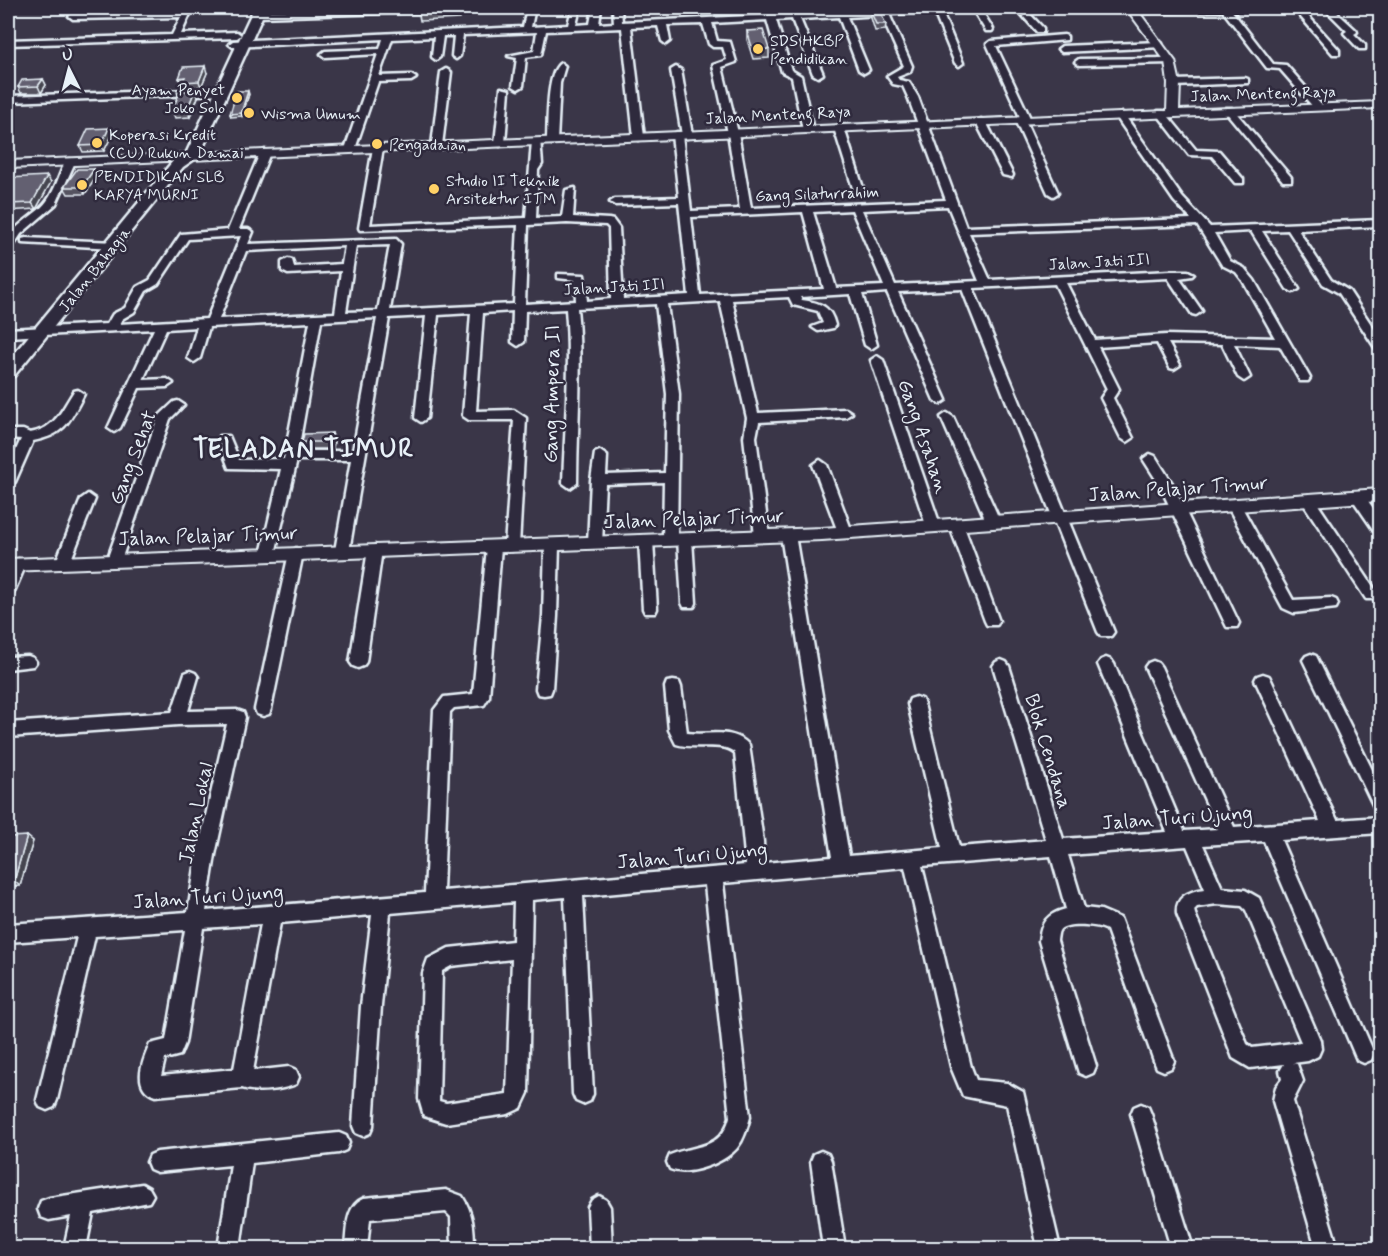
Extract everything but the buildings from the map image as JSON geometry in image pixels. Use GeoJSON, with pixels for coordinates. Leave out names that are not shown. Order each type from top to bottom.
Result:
{"type":"FeatureCollection","features":[{"type":"Feature","properties":{"kind":"main road","name":"Jalan Bahagia"},"geometry":{"type":"LineString","coordinates":[[8,372],[182,159],[237,41],[255,10]]}},
{"type":"Feature","properties":{"kind":"street"},"geometry":{"type":"LineString","coordinates":[[67,25],[79,8]]}},
{"type":"Feature","properties":{"kind":"street"},"geometry":{"type":"LineString","coordinates":[[8,43],[175,37],[237,41],[388,38],[423,18],[454,8]]}},
{"type":"Feature","properties":{"kind":"street"},"geometry":{"type":"LineString","coordinates":[[526,31],[531,8]]}},
{"type":"Feature","properties":{"kind":"street"},"geometry":{"type":"LineString","coordinates":[[572,29],[576,8]]}},
{"type":"Feature","properties":{"kind":"street"},"geometry":{"type":"LineString","coordinates":[[594,27],[597,8]]}},
{"type":"Feature","properties":{"kind":"street"},"geometry":{"type":"LineString","coordinates":[[617,8],[622,25],[639,137]]}},
{"type":"Feature","properties":{"kind":"street"},"geometry":{"type":"LineString","coordinates":[[715,8],[719,20]]}},
{"type":"Feature","properties":{"kind":"street"},"geometry":{"type":"LineString","coordinates":[[937,8],[959,63]]}},
{"type":"Feature","properties":{"kind":"street"},"geometry":{"type":"LineString","coordinates":[[255,10],[423,18],[439,35],[572,29],[650,20],[662,23],[771,18],[800,14],[842,15],[884,10],[970,8]]}},
{"type":"Feature","properties":{"kind":"street"},"geometry":{"type":"LineString","coordinates":[[976,8],[989,29]]}},
{"type":"Feature","properties":{"kind":"street"},"geometry":{"type":"LineString","coordinates":[[1020,8],[1040,30]]}},
{"type":"Feature","properties":{"kind":"street"},"geometry":{"type":"LineString","coordinates":[[1225,8],[1270,66],[1283,67],[1318,107]]}},
{"type":"Feature","properties":{"kind":"street"},"geometry":{"type":"LineString","coordinates":[[1132,9],[1259,8]]}},
{"type":"Feature","properties":{"kind":"street"},"geometry":{"type":"LineString","coordinates":[[1297,8],[1336,52]]}},
{"type":"Feature","properties":{"kind":"street"},"geometry":{"type":"LineString","coordinates":[[1328,8],[1353,32],[1348,33],[1362,47]]}},
{"type":"Feature","properties":{"kind":"street"},"geometry":{"type":"LineString","coordinates":[[1132,9],[1170,61],[1174,83],[1167,113],[1193,153],[1214,153],[1239,181]]}},
{"type":"Feature","properties":{"kind":"street"},"geometry":{"type":"LineString","coordinates":[[884,10],[908,66],[907,70],[892,76],[896,82],[906,84],[924,124],[962,231],[986,284]]}},
{"type":"Feature","properties":{"kind":"street"},"geometry":{"type":"LineString","coordinates":[[73,16],[186,14],[175,37]]}},
{"type":"Feature","properties":{"kind":"street"},"geometry":{"type":"LineString","coordinates":[[800,14],[818,74]]}},
{"type":"Feature","properties":{"kind":"street"},"geometry":{"type":"LineString","coordinates":[[842,15],[864,70]]}},
{"type":"Feature","properties":{"kind":"street"},"geometry":{"type":"LineString","coordinates":[[771,18],[787,72],[796,76],[808,130]]}},
{"type":"Feature","properties":{"kind":"street"},"geometry":{"type":"LineString","coordinates":[[707,21],[713,44],[728,45],[729,48],[732,63],[717,65],[733,133],[746,211]]}},
{"type":"Feature","properties":{"kind":"street"},"geometry":{"type":"LineString","coordinates":[[662,23],[666,41]]}},
{"type":"Feature","properties":{"kind":"street"},"geometry":{"type":"LineString","coordinates":[[365,39],[367,28]]}},
{"type":"Feature","properties":{"kind":"street"},"geometry":{"type":"LineString","coordinates":[[518,86],[517,55],[538,53],[542,30]]}},
{"type":"Feature","properties":{"kind":"street"},"geometry":{"type":"LineString","coordinates":[[56,41],[62,33]]}},
{"type":"Feature","properties":{"kind":"street"},"geometry":{"type":"LineString","coordinates":[[456,56],[459,34]]}},
{"type":"Feature","properties":{"kind":"street"},"geometry":{"type":"LineString","coordinates":[[436,57],[439,35]]}},
{"type":"Feature","properties":{"kind":"street"},"geometry":{"type":"LineString","coordinates":[[350,149],[388,38]]}},
{"type":"Feature","properties":{"kind":"street"},"geometry":{"type":"LineString","coordinates":[[1053,194],[991,44],[1064,38]]}},
{"type":"Feature","properties":{"kind":"street"},"geometry":{"type":"LineString","coordinates":[[1062,49],[1159,45]]}},
{"type":"Feature","properties":{"kind":"street"},"geometry":{"type":"LineString","coordinates":[[1380,50],[1378,52],[1380,55]]}},
{"type":"Feature","properties":{"kind":"street"},"geometry":{"type":"LineString","coordinates":[[325,54],[384,51]]}},
{"type":"Feature","properties":{"kind":"street"},"geometry":{"type":"LineString","coordinates":[[1079,62],[1170,61]]}},
{"type":"Feature","properties":{"kind":"street"},"geometry":{"type":"LineString","coordinates":[[552,141],[555,83],[561,66]]}},
{"type":"Feature","properties":{"kind":"street"},"geometry":{"type":"LineString","coordinates":[[676,70],[682,135],[684,214],[695,299]]}},
{"type":"Feature","properties":{"kind":"street"},"geometry":{"type":"LineString","coordinates":[[438,145],[446,72]]}},
{"type":"Feature","properties":{"kind":"street"},"geometry":{"type":"LineString","coordinates":[[374,79],[411,78]]}},
{"type":"Feature","properties":{"kind":"street"},"geometry":{"type":"LineString","coordinates":[[1174,83],[1245,81]]}},
{"type":"Feature","properties":{"kind":"street"},"geometry":{"type":"LineString","coordinates":[[500,143],[504,90]]}},
{"type":"Feature","properties":{"kind":"street"},"geometry":{"type":"LineString","coordinates":[[8,99],[215,92]]}},
{"type":"Feature","properties":{"kind":"street","name":"Jalan Menteng Raya"},"geometry":{"type":"LineString","coordinates":[[8,165],[1380,105]]}},
{"type":"Feature","properties":{"kind":"street"},"geometry":{"type":"LineString","coordinates":[[1229,111],[1287,179]]}},
{"type":"Feature","properties":{"kind":"street"},"geometry":{"type":"LineString","coordinates":[[1120,115],[1178,199],[1203,226],[1226,263],[1239,270],[1248,280],[1304,378]]}},
{"type":"Feature","properties":{"kind":"street"},"geometry":{"type":"LineString","coordinates":[[981,122],[1008,175]]}},
{"type":"Feature","properties":{"kind":"street"},"geometry":{"type":"LineString","coordinates":[[838,128],[858,188]]}},
{"type":"Feature","properties":{"kind":"street"},"geometry":{"type":"LineString","coordinates":[[518,342],[527,222],[533,170],[537,164],[537,141]]}},
{"type":"Feature","properties":{"kind":"street"},"geometry":{"type":"LineString","coordinates":[[378,148],[364,228],[567,220],[606,221],[613,224],[617,303]]}},
{"type":"Feature","properties":{"kind":"street"},"geometry":{"type":"LineString","coordinates":[[232,233],[266,153]]}},
{"type":"Feature","properties":{"kind":"street"},"geometry":{"type":"LineString","coordinates":[[8,246],[16,232],[52,202],[70,162]]}},
{"type":"Feature","properties":{"kind":"street"},"geometry":{"type":"LineString","coordinates":[[567,220],[571,190]]}},
{"type":"Feature","properties":{"kind":"street"},"geometry":{"type":"LineString","coordinates":[[615,202],[683,200]]}},
{"type":"Feature","properties":{"kind":"street","name":"Gang Silaturrahim"},"geometry":{"type":"LineString","coordinates":[[684,214],[951,202]]}},
{"type":"Feature","properties":{"kind":"street"},"geometry":{"type":"LineString","coordinates":[[855,206],[940,400]]}},
{"type":"Feature","properties":{"kind":"street"},"geometry":{"type":"LineString","coordinates":[[807,209],[831,292]]}},
{"type":"Feature","properties":{"kind":"street"},"geometry":{"type":"LineString","coordinates":[[962,231],[1203,226],[1255,229],[1379,224]]}},
{"type":"Feature","properties":{"kind":"street"},"geometry":{"type":"LineString","coordinates":[[1292,228],[1327,282],[1342,291],[1380,346]]}},
{"type":"Feature","properties":{"kind":"street"},"geometry":{"type":"LineString","coordinates":[[1255,229],[1293,288]]}},
{"type":"Feature","properties":{"kind":"street"},"geometry":{"type":"LineString","coordinates":[[111,329],[117,317],[130,310],[141,289],[153,282],[185,236],[249,233],[194,358]]}},
{"type":"Feature","properties":{"kind":"street"},"geometry":{"type":"LineString","coordinates":[[26,241],[114,245]]}},
{"type":"Feature","properties":{"kind":"street"},"geometry":{"type":"LineString","coordinates":[[243,248],[351,242],[392,241],[396,243],[342,551]]}},
{"type":"Feature","properties":{"kind":"street"},"geometry":{"type":"LineString","coordinates":[[340,317],[351,242]]}},
{"type":"Feature","properties":{"kind":"street"},"geometry":{"type":"LineString","coordinates":[[288,262],[288,271],[346,267]]}},
{"type":"Feature","properties":{"kind":"street"},"geometry":{"type":"LineString","coordinates":[[1171,274],[1196,311]]}},
{"type":"Feature","properties":{"kind":"street","name":"Jalan Jati III"},"geometry":{"type":"LineString","coordinates":[[8,333],[1188,274]]}},
{"type":"Feature","properties":{"kind":"street","name":"Gang Ampera II"},"geometry":{"type":"LineString","coordinates":[[562,276],[580,277],[572,373],[570,483]]}},
{"type":"Feature","properties":{"kind":"street"},"geometry":{"type":"LineString","coordinates":[[1059,280],[1113,389],[1107,398],[1127,438]]}},
{"type":"Feature","properties":{"kind":"street"},"geometry":{"type":"LineString","coordinates":[[966,285],[1106,632]]}},
{"type":"Feature","properties":{"kind":"street"},"geometry":{"type":"LineString","coordinates":[[855,291],[871,345]]}},
{"type":"Feature","properties":{"kind":"street"},"geometry":{"type":"LineString","coordinates":[[793,294],[797,303],[820,306],[824,309],[829,324],[818,327]]}},
{"type":"Feature","properties":{"kind":"street"},"geometry":{"type":"LineString","coordinates":[[725,297],[753,418],[750,437],[762,536]]}},
{"type":"Feature","properties":{"kind":"street"},"geometry":{"type":"LineString","coordinates":[[661,301],[673,394],[671,477],[678,540],[689,603]]}},
{"type":"Feature","properties":{"kind":"street"},"geometry":{"type":"LineString","coordinates":[[477,310],[469,416],[514,414],[520,418],[512,546]]}},
{"type":"Feature","properties":{"kind":"street"},"geometry":{"type":"LineString","coordinates":[[421,418],[432,312]]}},
{"type":"Feature","properties":{"kind":"street"},"geometry":{"type":"LineString","coordinates":[[268,554],[290,460],[316,318]]}},
{"type":"Feature","properties":{"kind":"street"},"geometry":{"type":"LineString","coordinates":[[114,428],[151,353],[161,326]]}},
{"type":"Feature","properties":{"kind":"street"},"geometry":{"type":"LineString","coordinates":[[1091,344],[1161,340],[1284,342]]}},
{"type":"Feature","properties":{"kind":"street"},"geometry":{"type":"LineString","coordinates":[[1161,340],[1174,364]]}},
{"type":"Feature","properties":{"kind":"street"},"geometry":{"type":"LineString","coordinates":[[1226,341],[1244,377]]}},
{"type":"Feature","properties":{"kind":"street","name":"Gang Asahan"},"geometry":{"type":"LineString","coordinates":[[877,360],[933,525]]}},
{"type":"Feature","properties":{"kind":"street"},"geometry":{"type":"LineString","coordinates":[[134,384],[167,383]]}},
{"type":"Feature","properties":{"kind":"street"},"geometry":{"type":"LineString","coordinates":[[8,434],[23,434],[28,438],[46,435],[58,429],[78,394]]}},
{"type":"Feature","properties":{"kind":"street","name":"Gang Sehat"},"geometry":{"type":"LineString","coordinates":[[114,560],[164,417],[178,405]]}},
{"type":"Feature","properties":{"kind":"street"},"geometry":{"type":"LineString","coordinates":[[753,418],[846,413]]}},
{"type":"Feature","properties":{"kind":"street"},"geometry":{"type":"LineString","coordinates":[[947,417],[993,522]]}},
{"type":"Feature","properties":{"kind":"street"},"geometry":{"type":"LineString","coordinates":[[8,482],[27,445],[28,438]]}},
{"type":"Feature","properties":{"kind":"street"},"geometry":{"type":"LineString","coordinates":[[224,439],[234,465],[358,455]]}},
{"type":"Feature","properties":{"kind":"street"},"geometry":{"type":"LineString","coordinates":[[595,543],[600,456]]}},
{"type":"Feature","properties":{"kind":"street"},"geometry":{"type":"LineString","coordinates":[[1150,459],[1161,476],[1232,623]]}},
{"type":"Feature","properties":{"kind":"street"},"geometry":{"type":"LineString","coordinates":[[820,465],[845,532]]}},
{"type":"Feature","properties":{"kind":"street"},"geometry":{"type":"LineString","coordinates":[[597,480],[671,477]]}},
{"type":"Feature","properties":{"kind":"street","name":"Jalan Pelajar Timur"},"geometry":{"type":"LineString","coordinates":[[13,565],[788,535],[1380,495]]}},
{"type":"Feature","properties":{"kind":"street"},"geometry":{"type":"LineString","coordinates":[[1358,497],[1380,528]]}},
{"type":"Feature","properties":{"kind":"street"},"geometry":{"type":"LineString","coordinates":[[63,562],[87,499]]}},
{"type":"Feature","properties":{"kind":"street"},"geometry":{"type":"LineString","coordinates":[[1308,500],[1371,595]]}},
{"type":"Feature","properties":{"kind":"street"},"geometry":{"type":"LineString","coordinates":[[1234,505],[1288,604],[1294,607],[1331,604]]}},
{"type":"Feature","properties":{"kind":"street"},"geometry":{"type":"LineString","coordinates":[[956,524],[992,621]]}},
{"type":"Feature","properties":{"kind":"street"},"geometry":{"type":"LineString","coordinates":[[788,535],[842,864]]}},
{"type":"Feature","properties":{"kind":"street"},"geometry":{"type":"LineString","coordinates":[[646,541],[650,609]]}},
{"type":"Feature","properties":{"kind":"street"},"geometry":{"type":"LineString","coordinates":[[544,689],[550,616],[552,545]]}},
{"type":"Feature","properties":{"kind":"street"},"geometry":{"type":"LineString","coordinates":[[434,900],[442,710],[450,702],[478,700],[481,697],[494,547]]}},
{"type":"Feature","properties":{"kind":"street"},"geometry":{"type":"LineString","coordinates":[[358,662],[375,550]]}},
{"type":"Feature","properties":{"kind":"street"},"geometry":{"type":"LineString","coordinates":[[263,709],[296,553]]}},
{"type":"Feature","properties":{"kind":"street"},"geometry":{"type":"LineString","coordinates":[[8,590],[13,565]]}},
{"type":"Feature","properties":{"kind":"street"},"geometry":{"type":"LineString","coordinates":[[1311,660],[1380,802]]}},
{"type":"Feature","properties":{"kind":"street"},"geometry":{"type":"LineString","coordinates":[[8,663],[28,662]]}},
{"type":"Feature","properties":{"kind":"street"},"geometry":{"type":"LineString","coordinates":[[1106,664],[1185,839],[1217,896]]}},
{"type":"Feature","properties":{"kind":"street","name":"Blok Cendana"},"geometry":{"type":"LineString","coordinates":[[1001,666],[1028,747],[1077,916]]}},
{"type":"Feature","properties":{"kind":"street"},"geometry":{"type":"LineString","coordinates":[[1153,666],[1229,835]]}},
{"type":"Feature","properties":{"kind":"street"},"geometry":{"type":"LineString","coordinates":[[8,730],[178,718],[190,677]]}},
{"type":"Feature","properties":{"kind":"street"},"geometry":{"type":"LineString","coordinates":[[1263,680],[1332,828]]}},
{"type":"Feature","properties":{"kind":"street"},"geometry":{"type":"LineString","coordinates":[[673,687],[677,730],[682,739],[727,740],[737,743],[743,750],[754,841],[755,871]]}},
{"type":"Feature","properties":{"kind":"street"},"geometry":{"type":"LineString","coordinates":[[916,704],[952,855]]}},
{"type":"Feature","properties":{"kind":"street","name":"Jalan Lokal"},"geometry":{"type":"LineString","coordinates":[[178,718],[237,717],[206,855],[175,1043],[172,1048],[158,1051],[150,1082],[155,1086],[162,1086],[242,1078]]}},
{"type":"Feature","properties":{"kind":"street","name":"Jalan Turi Ujung"},"geometry":{"type":"LineString","coordinates":[[8,933],[272,915],[952,855],[1380,826]]}},
{"type":"Feature","properties":{"kind":"street"},"geometry":{"type":"LineString","coordinates":[[1269,832],[1364,1053]]}},
{"type":"Feature","properties":{"kind":"street"},"geometry":{"type":"LineString","coordinates":[[912,859],[961,1067],[970,1089],[1005,1093],[1016,1099],[1049,1248]]}},
{"type":"Feature","properties":{"kind":"street"},"geometry":{"type":"LineString","coordinates":[[677,1162],[711,1155],[723,1148],[734,1136],[739,1123],[713,876]]}},
{"type":"Feature","properties":{"kind":"street"},"geometry":{"type":"LineString","coordinates":[[574,888],[577,1003],[583,1094]]}},
{"type":"Feature","properties":{"kind":"street"},"geometry":{"type":"LineString","coordinates":[[523,893],[523,949],[518,1093],[514,1101],[508,1104],[446,1113],[431,1109],[429,1099],[432,973],[435,965],[449,957],[523,949]]}},
{"type":"Feature","properties":{"kind":"street"},"geometry":{"type":"LineString","coordinates":[[1217,896],[1245,898],[1252,904],[1310,1040],[1311,1049],[1308,1052],[1250,1058],[1240,1051],[1185,907],[1193,899],[1217,896]]}},
{"type":"Feature","properties":{"kind":"street"},"geometry":{"type":"LineString","coordinates":[[363,1126],[382,904]]}},
{"type":"Feature","properties":{"kind":"street"},"geometry":{"type":"LineString","coordinates":[[272,915],[242,1078],[250,1081],[289,1077]]}},
{"type":"Feature","properties":{"kind":"street"},"geometry":{"type":"LineString","coordinates":[[1086,1066],[1048,941],[1051,926],[1055,921],[1077,916],[1104,917],[1114,924],[1164,1061]]}},
{"type":"Feature","properties":{"kind":"street"},"geometry":{"type":"LineString","coordinates":[[47,1100],[88,928]]}},
{"type":"Feature","properties":{"kind":"street"},"geometry":{"type":"LineString","coordinates":[[1290,1071],[1293,1081],[1283,1094],[1283,1101],[1327,1248]]}},
{"type":"Feature","properties":{"kind":"street"},"geometry":{"type":"LineString","coordinates":[[1141,1114],[1182,1248]]}},
{"type":"Feature","properties":{"kind":"street"},"geometry":{"type":"LineString","coordinates":[[158,1162],[339,1143]]}},
{"type":"Feature","properties":{"kind":"street"},"geometry":{"type":"LineString","coordinates":[[229,1248],[243,1154]]}},
{"type":"Feature","properties":{"kind":"street"},"geometry":{"type":"LineString","coordinates":[[821,1161],[834,1248]]}},
{"type":"Feature","properties":{"kind":"street"},"geometry":{"type":"LineString","coordinates":[[49,1209],[141,1195]]}},
{"type":"Feature","properties":{"kind":"street"},"geometry":{"type":"LineString","coordinates":[[356,1248],[360,1214],[364,1209],[446,1201],[455,1203],[462,1215],[463,1248]]}},
{"type":"Feature","properties":{"kind":"street"},"geometry":{"type":"LineString","coordinates":[[75,1248],[84,1204]]}},
{"type":"Feature","properties":{"kind":"street"},"geometry":{"type":"LineString","coordinates":[[599,1208],[601,1248]]}},
{"type":"Feature","properties":{"kind":"place","name":"SDS HKBP Pendidikan"},"geometry":{"type":"Point","coordinates":[758,49]}},
{"type":"Feature","properties":{"kind":"place","name":"Ayam Penyet Joko Solo"},"geometry":{"type":"Point","coordinates":[237,98]}},
{"type":"Feature","properties":{"kind":"place","name":"Wisma Umum"},"geometry":{"type":"Point","coordinates":[249,113]}},
{"type":"Feature","properties":{"kind":"place","name":"Koperasi Kredit (CU) Rukun Damai"},"geometry":{"type":"Point","coordinates":[97,143]}},
{"type":"Feature","properties":{"kind":"place","name":"Pengadaian"},"geometry":{"type":"Point","coordinates":[377,144]}},
{"type":"Feature","properties":{"kind":"place","name":"PENDIDIKAN SLB KARYA MURNI"},"geometry":{"type":"Point","coordinates":[82,185]}},
{"type":"Feature","properties":{"kind":"place","name":"Studio II Teknik Arsitektur ITM"},"geometry":{"type":"Point","coordinates":[434,189]}},
{"type":"Feature","properties":{"kind":"district","name":"TELADAN TIMUR"},"geometry":{"type":"Point","coordinates":[304,448]}}]}
